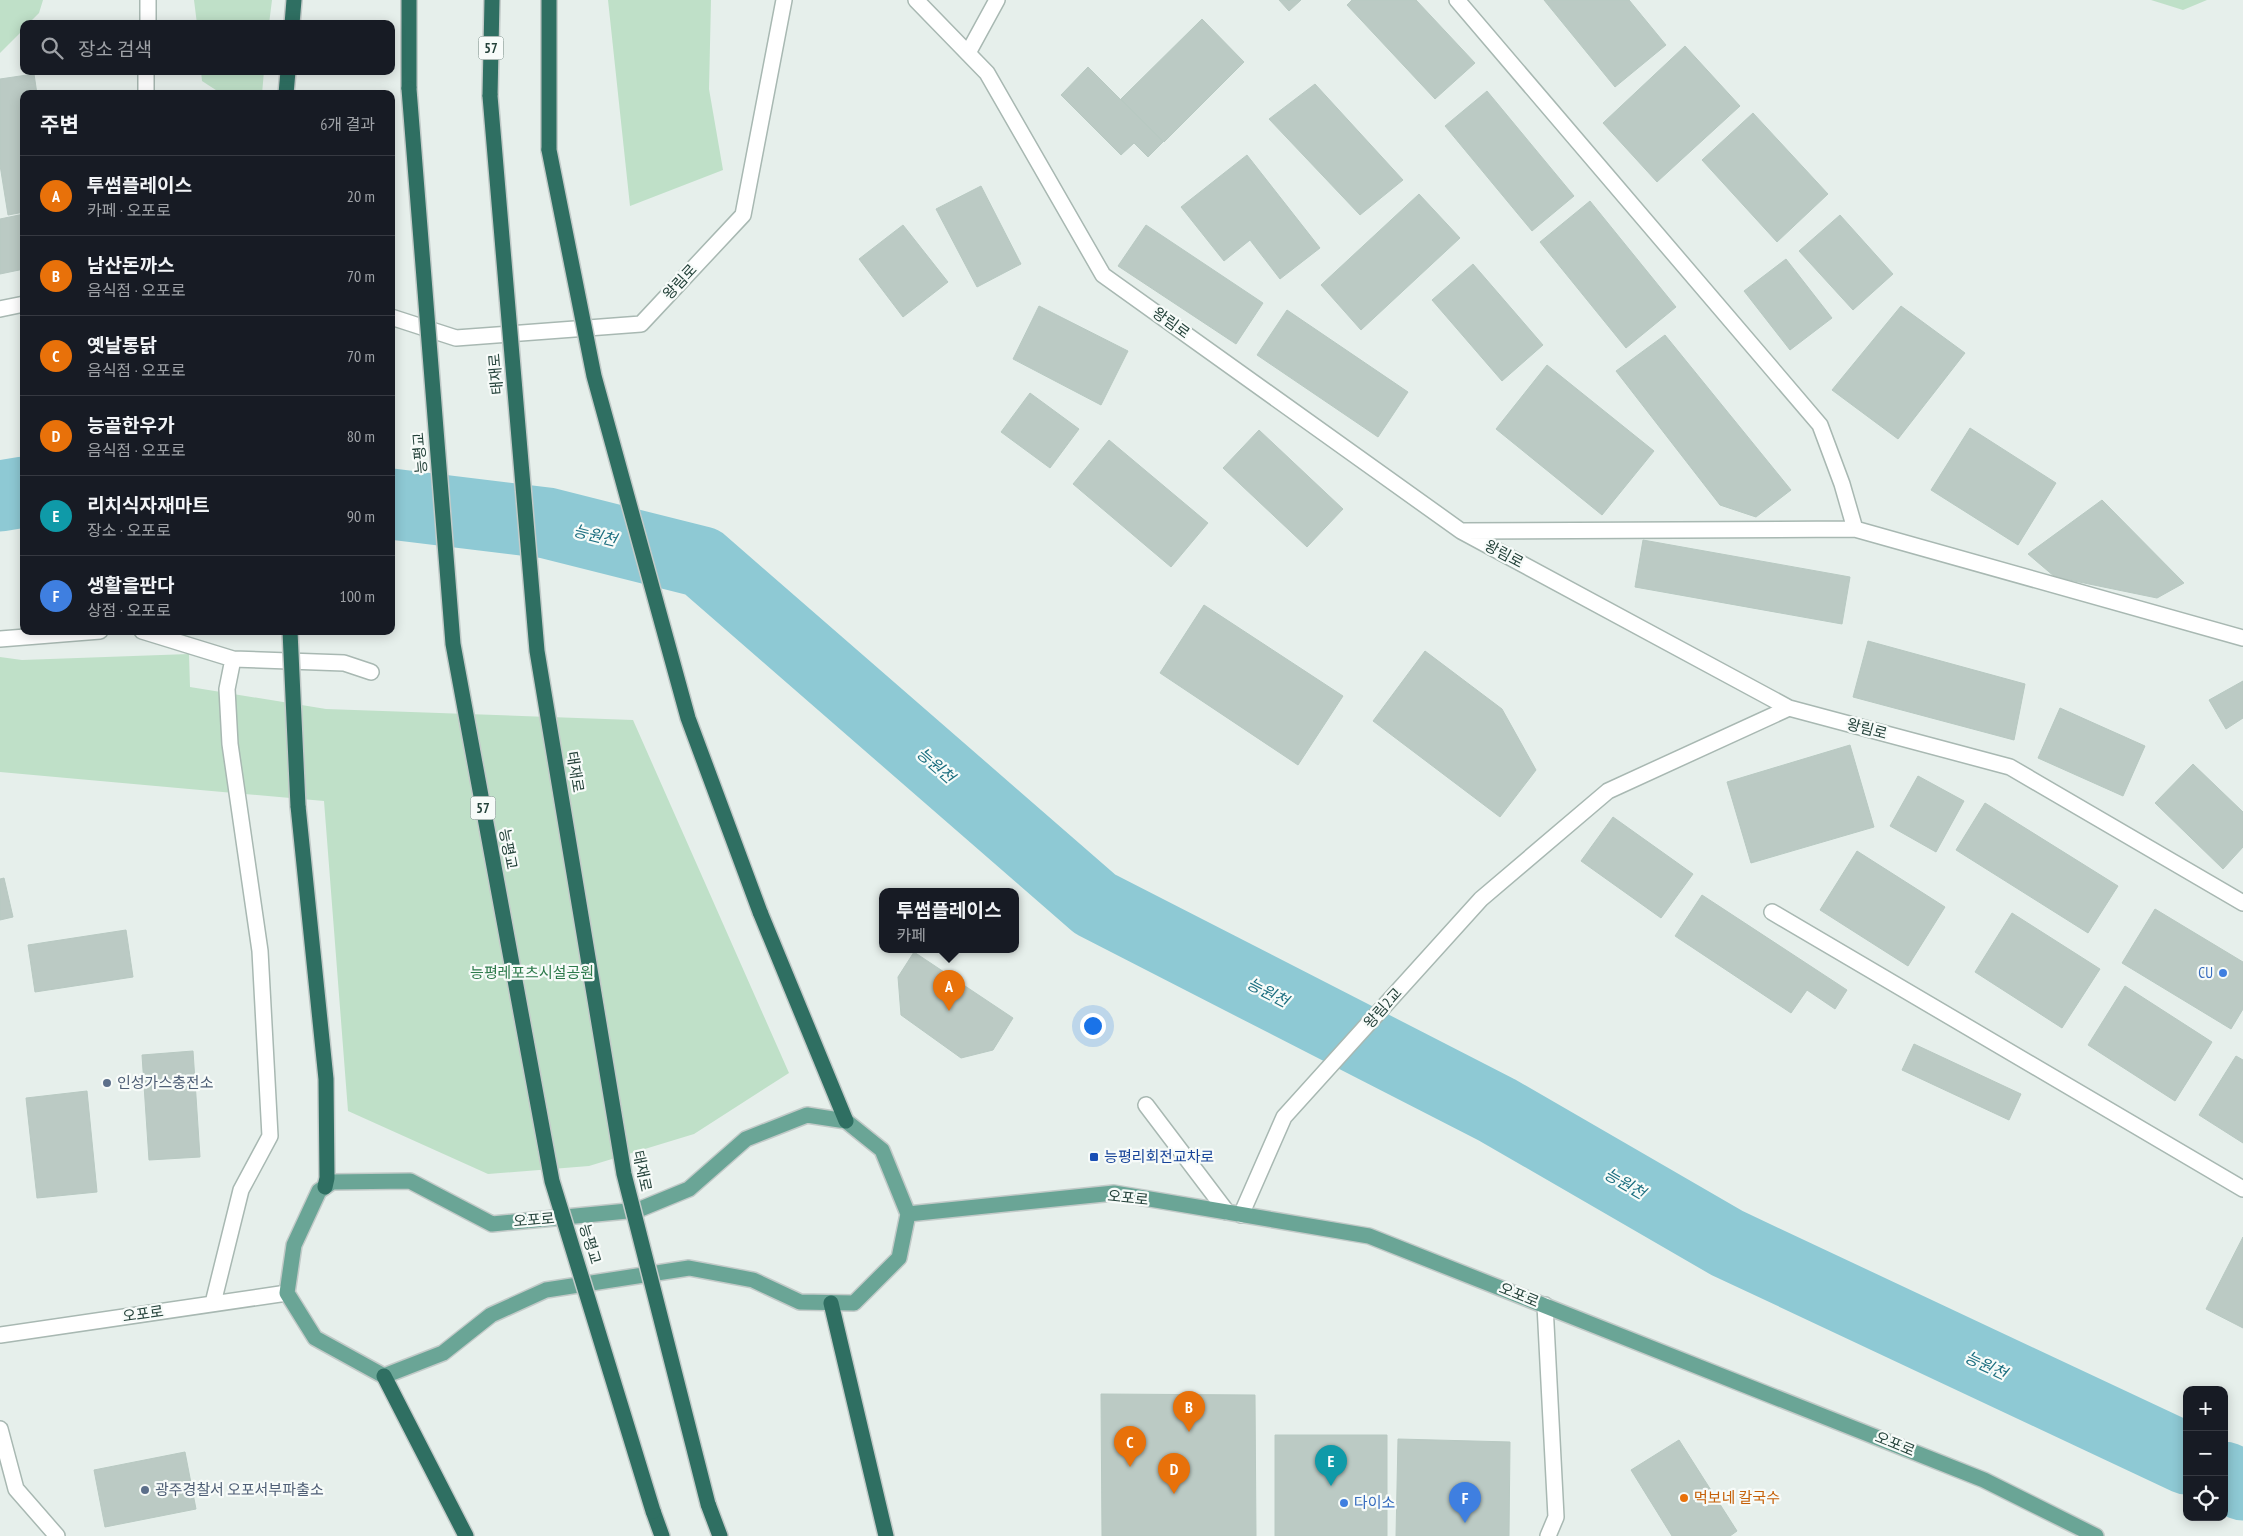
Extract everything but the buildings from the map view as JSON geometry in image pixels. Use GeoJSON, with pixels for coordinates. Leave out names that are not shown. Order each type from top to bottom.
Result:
{"type":"FeatureCollection","features":[{"type":"Feature","properties":{"kind":"highway"},"geometry":{"type":"LineString","coordinates":[[292,20],[294,0]]}},
{"type":"Feature","properties":{"kind":"highway","name":"능평교"},"geometry":{"type":"LineString","coordinates":[[409,0],[409,89],[453,644],[552,1181],[662,1536]]}},
{"type":"Feature","properties":{"kind":"highway","name":"태재로"},"geometry":{"type":"LineString","coordinates":[[492,0],[490,96],[537,651],[624,1174],[708,1504],[720,1536]]}},
{"type":"Feature","properties":{"kind":"highway"},"geometry":{"type":"LineString","coordinates":[[550,0],[549,150],[594,376],[688,718],[760,912],[846,1121]]}},
{"type":"Feature","properties":{"kind":"highway"},"geometry":{"type":"LineString","coordinates":[[286,90],[288,75]]}},
{"type":"Feature","properties":{"kind":"highway"},"geometry":{"type":"LineString","coordinates":[[290,635],[298,806],[326,1079],[328,1178],[324,1187]]}},
{"type":"Feature","properties":{"kind":"highway"},"geometry":{"type":"LineString","coordinates":[[831,1303],[886,1536]]}},
{"type":"Feature","properties":{"kind":"highway"},"geometry":{"type":"LineString","coordinates":[[384,1376],[466,1536]]}},
{"type":"Feature","properties":{"kind":"main road","name":"오포로"},"geometry":{"type":"LineString","coordinates":[[324,1187],[332,1182],[410,1181],[492,1224],[638,1210],[689,1188],[746,1139],[807,1115],[846,1121]]}},
{"type":"Feature","properties":{"kind":"main road"},"geometry":{"type":"LineString","coordinates":[[324,1187],[319,1190],[294,1245],[287,1293],[315,1338],[384,1376],[443,1353],[491,1315],[546,1290],[689,1268],[753,1280],[800,1302],[854,1303],[899,1258],[908,1214],[882,1150],[846,1121]]}},
{"type":"Feature","properties":{"kind":"main road","name":"오포로"},"geometry":{"type":"LineString","coordinates":[[908,1214],[1114,1193],[1370,1236],[1984,1480],[2096,1536]]}},
{"type":"Feature","properties":{"kind":"street"},"geometry":{"type":"LineString","coordinates":[[148,0],[148,20]]}},
{"type":"Feature","properties":{"kind":"street","name":"왕림로"},"geometry":{"type":"LineString","coordinates":[[395,318],[456,338],[641,324],[743,215],[784,0]]}},
{"type":"Feature","properties":{"kind":"street","name":"왕림로"},"geometry":{"type":"LineString","coordinates":[[916,0],[987,73],[1103,275],[1461,531],[1789,708],[2010,767],[2243,903]]}},
{"type":"Feature","properties":{"kind":"street"},"geometry":{"type":"LineString","coordinates":[[968,53],[997,0]]}},
{"type":"Feature","properties":{"kind":"street"},"geometry":{"type":"LineString","coordinates":[[1457,0],[1820,425],[1842,484],[1855,529]]}},
{"type":"Feature","properties":{"kind":"street"},"geometry":{"type":"LineString","coordinates":[[146,75],[146,90]]}},
{"type":"Feature","properties":{"kind":"street"},"geometry":{"type":"LineString","coordinates":[[0,309],[20,305]]}},
{"type":"Feature","properties":{"kind":"street"},"geometry":{"type":"LineString","coordinates":[[1461,531],[1855,529],[2243,638]]}},
{"type":"Feature","properties":{"kind":"street"},"geometry":{"type":"LineString","coordinates":[[0,639],[50,635]]}},
{"type":"Feature","properties":{"kind":"street"},"geometry":{"type":"LineString","coordinates":[[155,635],[233,659],[344,662],[371,672]]}},
{"type":"Feature","properties":{"kind":"street"},"geometry":{"type":"LineString","coordinates":[[213,1303],[241,1190],[270,1136],[260,951],[230,744],[227,689],[233,659]]}},
{"type":"Feature","properties":{"kind":"street","name":"왕림2교"},"geometry":{"type":"LineString","coordinates":[[1234,1213],[1284,1117],[1481,899],[1608,791],[1789,708]]}},
{"type":"Feature","properties":{"kind":"street"},"geometry":{"type":"LineString","coordinates":[[1772,912],[2243,1189]]}},
{"type":"Feature","properties":{"kind":"street"},"geometry":{"type":"LineString","coordinates":[[1146,1105],[1234,1213]]}},
{"type":"Feature","properties":{"kind":"street","name":"오포로"},"geometry":{"type":"LineString","coordinates":[[0,1335],[287,1293]]}},
{"type":"Feature","properties":{"kind":"street"},"geometry":{"type":"LineString","coordinates":[[1545,1305],[1556,1517],[1548,1536]]}},
{"type":"Feature","properties":{"kind":"street"},"geometry":{"type":"LineString","coordinates":[[0,1429],[16,1489],[58,1536]]}},
{"type":"Feature","properties":{"kind":"green space"},"geometry":{"type":"Polygon","coordinates":[[[0,0],[43,0],[39,13],[32,20],[20,20],[20,33],[0,53],[0,0]]]}},
{"type":"Feature","properties":{"kind":"green space"},"geometry":{"type":"Polygon","coordinates":[[[194,0],[272,0],[270,20],[196,20],[194,0]]]}},
{"type":"Feature","properties":{"kind":"green space"},"geometry":{"type":"Polygon","coordinates":[[[608,0],[711,0],[709,89],[723,170],[630,206],[608,0]]]}},
{"type":"Feature","properties":{"kind":"green space"},"geometry":{"type":"Polygon","coordinates":[[[2151,0],[2207,0],[2183,10],[2151,0]]]}},
{"type":"Feature","properties":{"kind":"green space"},"geometry":{"type":"Polygon","coordinates":[[[201,75],[264,75],[262,90],[216,90],[202,81],[201,75]]]}},
{"type":"Feature","properties":{"kind":"green space","name":"능평레포츠시설공원"},"geometry":{"type":"Polygon","coordinates":[[[189,654],[190,687],[326,709],[633,720],[789,1073],[694,1134],[589,1166],[488,1174],[348,1111],[324,801],[0,772],[0,657],[22,660],[189,654]]]}},
{"type":"Feature","properties":{"kind":"waterway","name":"능원천"},"geometry":{"type":"LineString","coordinates":[[0,496],[20,493]]}},
{"type":"Feature","properties":{"kind":"waterway","name":"능원천"},"geometry":{"type":"LineString","coordinates":[[395,504],[547,523],[702,562],[1095,904],[1497,1110],[1727,1243],[2183,1457]]}},
{"type":"Feature","properties":{"kind":"waterway","name":"능원천"},"geometry":{"type":"LineString","coordinates":[[2228,1479],[2243,1485]]}},
{"type":"Feature","properties":{"kind":"place","name":"CU"},"geometry":{"type":"Point","coordinates":[2223,973]}},
{"type":"Feature","properties":{"kind":"place","name":"투썸플레이스"},"geometry":{"type":"Point","coordinates":[949,1011]}},
{"type":"Feature","properties":{"kind":"place","name":"인성가스충전소"},"geometry":{"type":"Point","coordinates":[107,1083]}},
{"type":"Feature","properties":{"kind":"place","name":"능평리회전교차로"},"geometry":{"type":"Point","coordinates":[1094,1157]}},
{"type":"Feature","properties":{"kind":"place","name":"남산돈까스"},"geometry":{"type":"Point","coordinates":[1189,1432]}},
{"type":"Feature","properties":{"kind":"place","name":"옛날통닭"},"geometry":{"type":"Point","coordinates":[1130,1467]}},
{"type":"Feature","properties":{"kind":"place","name":"리치식자재마트"},"geometry":{"type":"Point","coordinates":[1331,1486]}},
{"type":"Feature","properties":{"kind":"place","name":"광주경찰서 오포서부파출소"},"geometry":{"type":"Point","coordinates":[145,1490]}},
{"type":"Feature","properties":{"kind":"place","name":"능골한우가"},"geometry":{"type":"Point","coordinates":[1174,1494]}},
{"type":"Feature","properties":{"kind":"place","name":"먹보네 칼국수"},"geometry":{"type":"Point","coordinates":[1684,1498]}},
{"type":"Feature","properties":{"kind":"place","name":"다이소"},"geometry":{"type":"Point","coordinates":[1344,1503]}},
{"type":"Feature","properties":{"kind":"place","name":"생활을판다"},"geometry":{"type":"Point","coordinates":[1465,1523]}}]}
